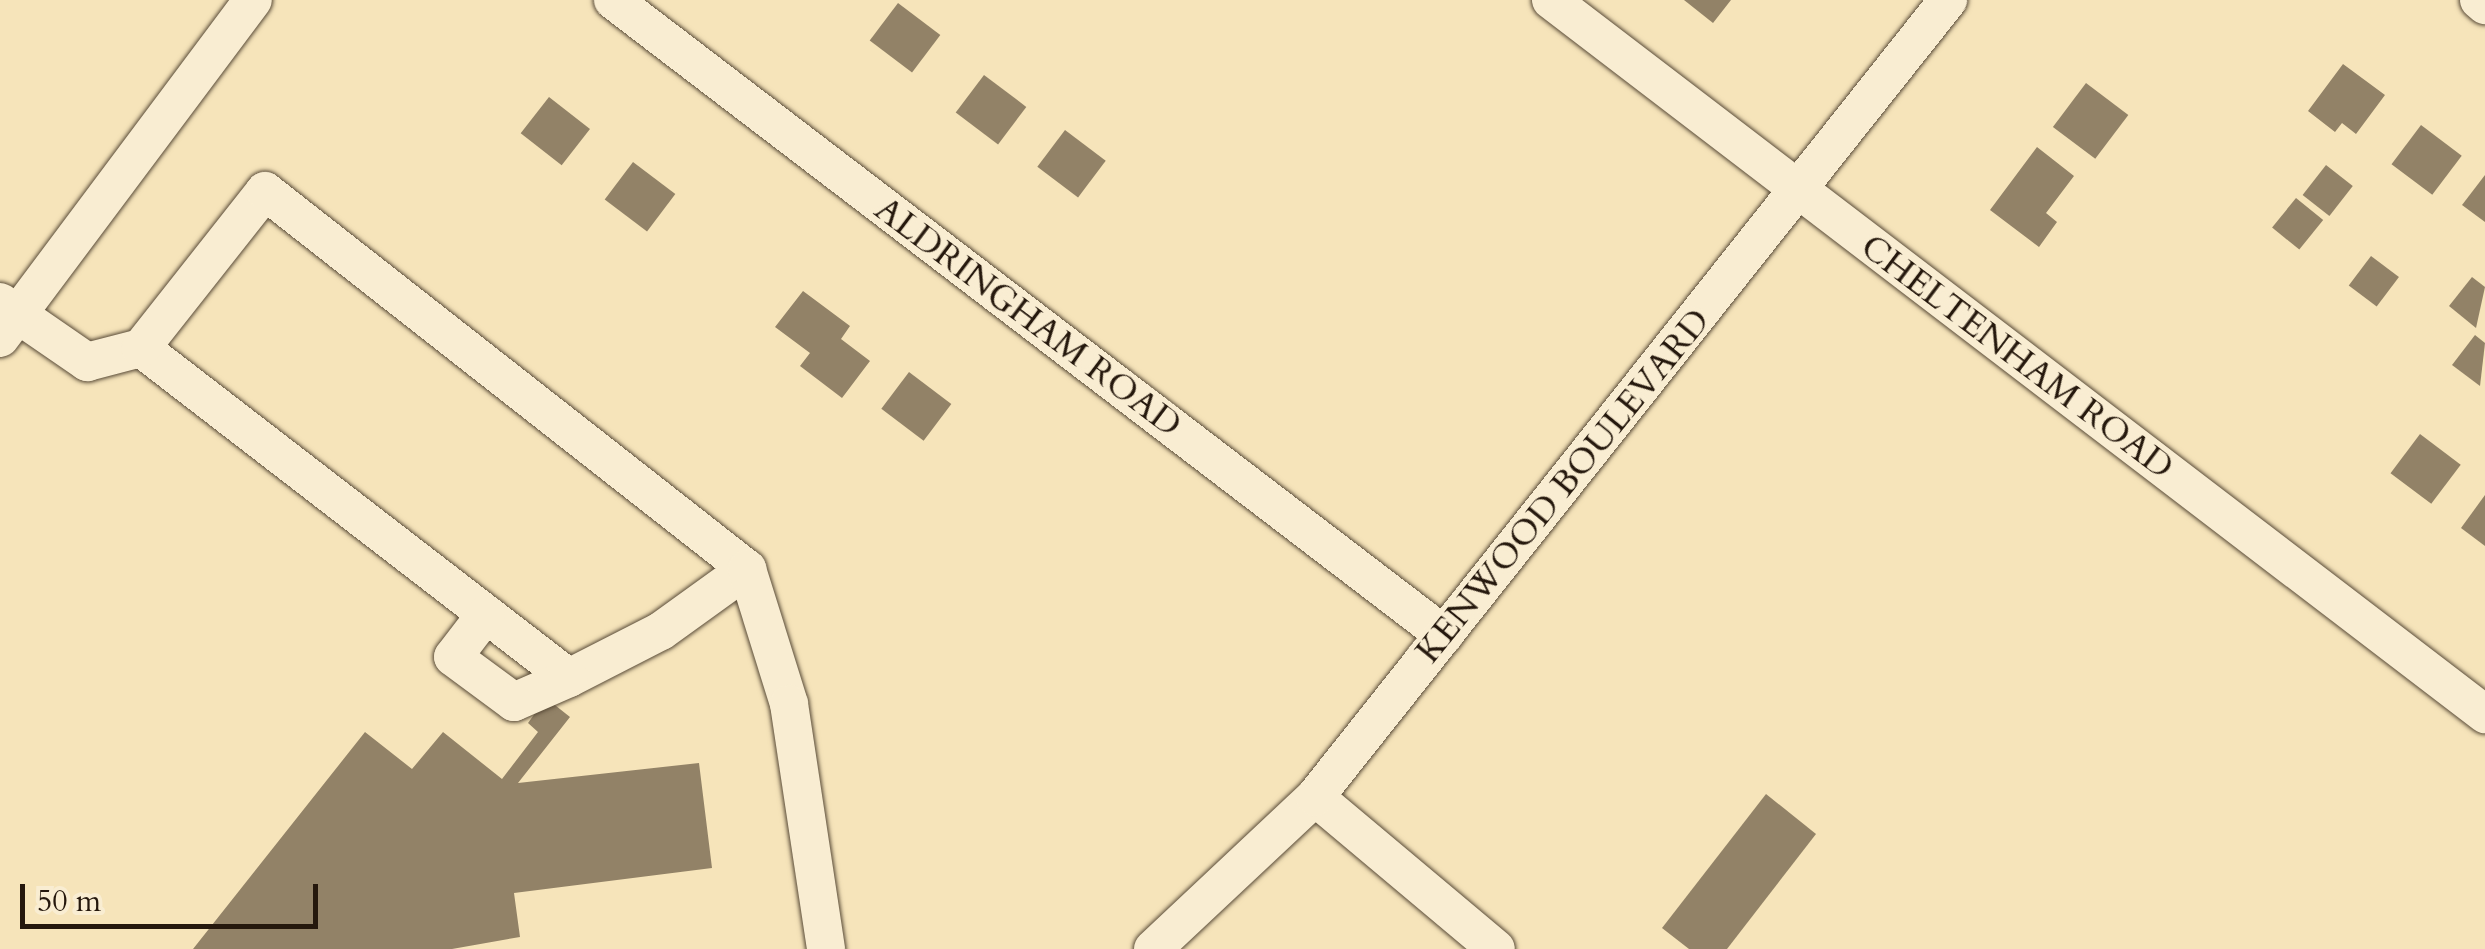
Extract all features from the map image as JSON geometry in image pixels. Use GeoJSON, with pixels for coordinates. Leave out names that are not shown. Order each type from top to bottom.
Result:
{"type":"FeatureCollection","features":[{"type":"Feature","properties":{"kind":"street","name":"ALDRINGHAM ROAD"},"geometry":{"type":"LineString","coordinates":[[612,0],[1444,634]]}},
{"type":"Feature","properties":{"kind":"street","name":"CHELTENHAM ROAD"},"geometry":{"type":"LineString","coordinates":[[1551,0],[2485,714]]}},
{"type":"Feature","properties":{"kind":"street","name":"KENWOOD BOULEVARD"},"geometry":{"type":"LineString","coordinates":[[1153,949],[1315,797],[1948,0]]}},
{"type":"Feature","properties":{"kind":"street"},"geometry":{"type":"LineString","coordinates":[[2478,0],[2485,5]]}},
{"type":"Feature","properties":{"kind":"street"},"geometry":{"type":"LineString","coordinates":[[238,5],[7,317],[87,362],[141,348],[265,191],[748,569],[789,704],[817,947]]}},
{"type":"Feature","properties":{"kind":"street"},"geometry":{"type":"LineString","coordinates":[[141,348],[569,678]]}},
{"type":"Feature","properties":{"kind":"street"},"geometry":{"type":"LineString","coordinates":[[486,614],[454,657],[514,702],[661,631],[748,569]]}},
{"type":"Feature","properties":{"kind":"street"},"geometry":{"type":"LineString","coordinates":[[1315,797],[1496,949]]}},
{"type":"Feature","properties":{"kind":"building"},"geometry":{"type":"Polygon","coordinates":[[[1684,0],[1731,0],[1713,23],[1684,0]]]}},
{"type":"Feature","properties":{"kind":"building"},"geometry":{"type":"Polygon","coordinates":[[[898,3],[940,35],[912,72],[870,41],[898,3]]]}},
{"type":"Feature","properties":{"kind":"building"},"geometry":{"type":"Polygon","coordinates":[[[2343,64],[2385,95],[2356,134],[2342,123],[2335,132],[2308,111],[2343,64]]]}},
{"type":"Feature","properties":{"kind":"building"},"geometry":{"type":"Polygon","coordinates":[[[984,75],[1026,107],[998,144],[956,113],[984,75]]]}},
{"type":"Feature","properties":{"kind":"building"},"geometry":{"type":"Polygon","coordinates":[[[2086,83],[2128,115],[2095,159],[2053,127],[2086,83]]]}},
{"type":"Feature","properties":{"kind":"building"},"geometry":{"type":"Polygon","coordinates":[[[549,97],[590,129],[562,165],[521,133],[549,97]]]}},
{"type":"Feature","properties":{"kind":"building"},"geometry":{"type":"Polygon","coordinates":[[[2421,125],[2462,156],[2432,195],[2392,164],[2421,125]]]}},
{"type":"Feature","properties":{"kind":"building"},"geometry":{"type":"Polygon","coordinates":[[[1065,130],[1106,161],[1078,197],[1037,167],[1065,130]]]}},
{"type":"Feature","properties":{"kind":"building"},"geometry":{"type":"Polygon","coordinates":[[[2037,147],[2074,176],[2046,213],[2057,222],[2039,247],[1990,210],[2037,147]]]}},
{"type":"Feature","properties":{"kind":"building"},"geometry":{"type":"Polygon","coordinates":[[[633,162],[675,194],[647,231],[605,200],[633,162]]]}},
{"type":"Feature","properties":{"kind":"building"},"geometry":{"type":"Polygon","coordinates":[[[2326,165],[2353,186],[2329,216],[2303,195],[2326,165]]]}},
{"type":"Feature","properties":{"kind":"building"},"geometry":{"type":"Polygon","coordinates":[[[2485,175],[2485,222],[2462,205],[2485,175]]]}},
{"type":"Feature","properties":{"kind":"building"},"geometry":{"type":"Polygon","coordinates":[[[2296,198],[2323,220],[2299,250],[2272,228],[2296,198]]]}},
{"type":"Feature","properties":{"kind":"building"},"geometry":{"type":"Polygon","coordinates":[[[2371,256],[2399,277],[2377,307],[2349,286],[2371,256]]]}},
{"type":"Feature","properties":{"kind":"building"},"geometry":{"type":"Polygon","coordinates":[[[2472,277],[2485,287],[2476,328],[2449,306],[2472,277]]]}},
{"type":"Feature","properties":{"kind":"building"},"geometry":{"type":"Polygon","coordinates":[[[803,291],[850,326],[841,339],[870,361],[842,398],[800,366],[810,353],[775,327],[803,291]]]}},
{"type":"Feature","properties":{"kind":"building"},"geometry":{"type":"Polygon","coordinates":[[[2475,335],[2485,343],[2480,386],[2452,365],[2475,335]]]}},
{"type":"Feature","properties":{"kind":"building"},"geometry":{"type":"Polygon","coordinates":[[[909,372],[951,404],[924,441],[881,409],[909,372]]]}},
{"type":"Feature","properties":{"kind":"building"},"geometry":{"type":"Polygon","coordinates":[[[2420,434],[2461,465],[2431,504],[2391,473],[2420,434]]]}},
{"type":"Feature","properties":{"kind":"building"},"geometry":{"type":"Polygon","coordinates":[[[2485,495],[2485,546],[2461,528],[2485,495]]]}},
{"type":"Feature","properties":{"kind":"building"},"geometry":{"type":"Polygon","coordinates":[[[546,698],[570,717],[518,783],[699,763],[712,868],[514,893],[520,937],[452,949],[193,949],[365,732],[412,769],[443,732],[502,779],[538,732],[528,723],[546,698]]]}},
{"type":"Feature","properties":{"kind":"building"},"geometry":{"type":"Polygon","coordinates":[[[1766,794],[1816,834],[1727,949],[1689,949],[1662,928],[1766,794]]]}}]}
